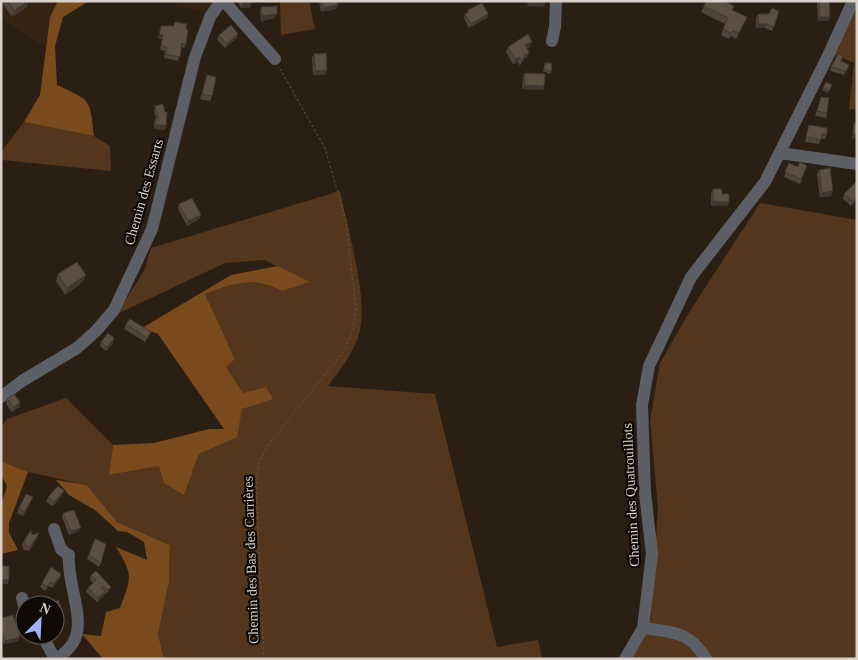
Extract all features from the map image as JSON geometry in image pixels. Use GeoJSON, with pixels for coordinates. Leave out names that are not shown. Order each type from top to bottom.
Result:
{"type":"FeatureCollection","features":[{"type":"Feature","properties":{"kind":"street","name":"Chemin des Essarts"},"geometry":{"type":"LineString","coordinates":[[2,395],[77,348],[96,331],[114,310],[152,228],[195,57],[210,17],[222,1],[274,59]]}},
{"type":"Feature","properties":{"kind":"street"},"geometry":{"type":"LineString","coordinates":[[552,41],[556,28],[556,1]]}},
{"type":"Feature","properties":{"kind":"street","name":"Chemin des Quatrouillots"},"geometry":{"type":"LineString","coordinates":[[625,659],[643,628],[652,554],[645,493],[642,405],[649,366],[691,277],[765,182],[851,9],[852,1]]}},
{"type":"Feature","properties":{"kind":"street"},"geometry":{"type":"LineString","coordinates":[[780,153],[857,164]]}},
{"type":"Feature","properties":{"kind":"street"},"geometry":{"type":"LineString","coordinates":[[48,645],[56,659],[74,642],[78,631],[68,568],[69,555],[61,549],[54,529]]}},
{"type":"Feature","properties":{"kind":"street"},"geometry":{"type":"LineString","coordinates":[[643,628],[681,634],[698,646],[706,659]]}},
{"type":"Feature","properties":{"kind":"path","name":"Chemin des Bas des Carrières"},"geometry":{"type":"LineString","coordinates":[[264,659],[256,486],[259,464],[278,431],[343,353],[353,330],[356,310],[346,220],[325,148],[274,59]]}},
{"type":"Feature","properties":{"kind":"shaded area"},"geometry":{"type":"Polygon","coordinates":[[[1,1],[58,1],[50,17],[45,47],[4,21],[1,17],[1,1]]]}},
{"type":"Feature","properties":{"kind":"shaded area"},"geometry":{"type":"Polygon","coordinates":[[[58,1],[89,1],[63,17],[55,46],[57,85],[77,94],[87,102],[90,107],[94,136],[24,122],[40,95],[50,17],[58,1]]]}},
{"type":"Feature","properties":{"kind":"shaded area"},"geometry":{"type":"Polygon","coordinates":[[[162,1],[213,1],[207,13],[162,1]]]}},
{"type":"Feature","properties":{"kind":"shaded area"},"geometry":{"type":"Polygon","coordinates":[[[280,1],[309,1],[315,29],[281,35],[280,1]]]}},
{"type":"Feature","properties":{"kind":"shaded area"},"geometry":{"type":"Polygon","coordinates":[[[857,2],[857,110],[849,109],[854,63],[834,54],[857,2]]]}},
{"type":"Feature","properties":{"kind":"shaded area"},"geometry":{"type":"Polygon","coordinates":[[[24,122],[94,136],[110,146],[111,171],[2,160],[1,152],[24,122]]]}},
{"type":"Feature","properties":{"kind":"shaded area"},"geometry":{"type":"Polygon","coordinates":[[[340,191],[359,281],[362,316],[355,345],[347,360],[328,386],[435,394],[497,647],[538,640],[542,659],[164,659],[158,634],[169,582],[170,545],[117,522],[87,485],[28,472],[1,461],[1,427],[7,419],[66,398],[113,445],[109,475],[159,466],[184,495],[199,454],[236,437],[243,393],[225,367],[235,359],[205,294],[234,284],[253,282],[272,286],[282,291],[309,282],[265,260],[225,263],[117,314],[145,269],[151,248],[340,191]]]}},
{"type":"Feature","properties":{"kind":"shaded area"},"geometry":{"type":"Polygon","coordinates":[[[760,203],[857,220],[857,659],[618,659],[651,619],[658,508],[650,420],[660,363],[690,311],[760,203]]]}},
{"type":"Feature","properties":{"kind":"shaded area"},"geometry":{"type":"Polygon","coordinates":[[[278,266],[310,282],[282,291],[272,286],[253,282],[234,284],[205,294],[235,359],[226,367],[243,393],[266,387],[273,399],[242,409],[237,437],[199,454],[184,495],[164,483],[159,466],[109,475],[113,445],[154,443],[209,429],[224,429],[158,334],[142,328],[231,275],[278,266]]]}},
{"type":"Feature","properties":{"kind":"shaded area"},"geometry":{"type":"Polygon","coordinates":[[[1,461],[28,472],[9,523],[9,533],[18,550],[1,554],[1,505],[7,486],[1,475],[1,461]]]}},
{"type":"Feature","properties":{"kind":"shaded area"},"geometry":{"type":"Polygon","coordinates":[[[56,480],[87,485],[117,522],[170,545],[169,582],[158,634],[164,659],[103,659],[82,634],[101,636],[106,612],[120,608],[127,590],[129,577],[126,565],[116,547],[147,560],[144,542],[127,532],[118,531],[95,510],[69,495],[56,480]]]}},
{"type":"Feature","properties":{"kind":"building"},"geometry":{"type":"Polygon","coordinates":[[[8,1],[28,1],[14,11],[8,1]]]}},
{"type":"Feature","properties":{"kind":"building"},"geometry":{"type":"Polygon","coordinates":[[[321,1],[337,1],[338,5],[323,8],[321,1]]]}},
{"type":"Feature","properties":{"kind":"building"},"geometry":{"type":"Polygon","coordinates":[[[528,1],[546,1],[545,3],[528,1]]]}},
{"type":"Feature","properties":{"kind":"building"},"geometry":{"type":"Polygon","coordinates":[[[706,1],[724,1],[734,6],[732,10],[747,17],[739,33],[733,31],[731,33],[723,29],[728,18],[704,6],[706,1]]]}},
{"type":"Feature","properties":{"kind":"building"},"geometry":{"type":"Polygon","coordinates":[[[819,1],[829,1],[830,17],[819,17],[819,1]]]}},
{"type":"Feature","properties":{"kind":"building"},"geometry":{"type":"Polygon","coordinates":[[[482,3],[488,14],[471,24],[465,14],[469,12],[468,10],[482,3]]]}},
{"type":"Feature","properties":{"kind":"building"},"geometry":{"type":"Polygon","coordinates":[[[277,6],[277,14],[262,16],[261,7],[277,6]]]}},
{"type":"Feature","properties":{"kind":"building"},"geometry":{"type":"Polygon","coordinates":[[[772,8],[779,11],[774,27],[767,24],[758,24],[758,14],[769,14],[772,8]]]}},
{"type":"Feature","properties":{"kind":"building"},"geometry":{"type":"Polygon","coordinates":[[[175,22],[187,24],[186,29],[188,29],[186,44],[182,43],[180,57],[165,54],[167,47],[161,46],[163,35],[159,35],[161,26],[174,26],[175,22]]]}},
{"type":"Feature","properties":{"kind":"building"},"geometry":{"type":"Polygon","coordinates":[[[231,25],[238,34],[226,44],[219,35],[231,25]]]}},
{"type":"Feature","properties":{"kind":"building"},"geometry":{"type":"Polygon","coordinates":[[[528,34],[532,42],[525,45],[529,53],[525,55],[522,62],[520,57],[515,59],[508,47],[528,34]]]}},
{"type":"Feature","properties":{"kind":"building"},"geometry":{"type":"Polygon","coordinates":[[[326,53],[327,70],[315,71],[314,54],[326,53]]]}},
{"type":"Feature","properties":{"kind":"building"},"geometry":{"type":"Polygon","coordinates":[[[838,54],[843,56],[841,61],[849,65],[846,71],[831,67],[838,54]]]}},
{"type":"Feature","properties":{"kind":"building"},"geometry":{"type":"Polygon","coordinates":[[[545,63],[552,63],[551,72],[544,69],[545,63]]]}},
{"type":"Feature","properties":{"kind":"building"},"geometry":{"type":"Polygon","coordinates":[[[525,73],[545,74],[544,86],[524,85],[525,73]]]}},
{"type":"Feature","properties":{"kind":"building"},"geometry":{"type":"Polygon","coordinates":[[[207,75],[216,77],[212,96],[202,94],[207,75]]]}},
{"type":"Feature","properties":{"kind":"building"},"geometry":{"type":"Polygon","coordinates":[[[826,82],[832,85],[829,91],[823,88],[826,82]]]}},
{"type":"Feature","properties":{"kind":"building"},"geometry":{"type":"Polygon","coordinates":[[[821,97],[829,98],[827,113],[817,111],[821,97]]]}},
{"type":"Feature","properties":{"kind":"building"},"geometry":{"type":"Polygon","coordinates":[[[163,104],[165,112],[167,112],[166,125],[155,125],[156,118],[158,118],[155,106],[163,104]]]}},
{"type":"Feature","properties":{"kind":"building"},"geometry":{"type":"Polygon","coordinates":[[[854,123],[857,124],[857,135],[853,134],[854,123]]]}},
{"type":"Feature","properties":{"kind":"building"},"geometry":{"type":"Polygon","coordinates":[[[809,125],[827,128],[827,134],[822,134],[821,140],[806,137],[809,125]]]}},
{"type":"Feature","properties":{"kind":"building"},"geometry":{"type":"Polygon","coordinates":[[[800,162],[807,166],[801,179],[785,172],[789,163],[798,167],[800,162]]]}},
{"type":"Feature","properties":{"kind":"building"},"geometry":{"type":"Polygon","coordinates":[[[830,168],[833,191],[822,193],[819,170],[830,168]]]}},
{"type":"Feature","properties":{"kind":"building"},"geometry":{"type":"Polygon","coordinates":[[[857,181],[857,197],[853,202],[844,194],[857,181]]]}},
{"type":"Feature","properties":{"kind":"building"},"geometry":{"type":"Polygon","coordinates":[[[713,189],[722,189],[722,194],[729,194],[729,202],[713,202],[713,189]]]}},
{"type":"Feature","properties":{"kind":"building"},"geometry":{"type":"Polygon","coordinates":[[[192,198],[201,215],[188,221],[179,204],[192,198]]]}},
{"type":"Feature","properties":{"kind":"building"},"geometry":{"type":"Polygon","coordinates":[[[77,262],[86,275],[67,288],[58,274],[77,262]]]}},
{"type":"Feature","properties":{"kind":"building"},"geometry":{"type":"Polygon","coordinates":[[[130,319],[151,332],[147,338],[126,324],[130,319]]]}},
{"type":"Feature","properties":{"kind":"building"},"geometry":{"type":"Polygon","coordinates":[[[108,333],[114,338],[107,347],[101,342],[108,333]]]}},
{"type":"Feature","properties":{"kind":"building"},"geometry":{"type":"Polygon","coordinates":[[[14,394],[20,402],[14,407],[7,399],[14,394]]]}},
{"type":"Feature","properties":{"kind":"building"},"geometry":{"type":"Polygon","coordinates":[[[58,486],[64,491],[54,502],[48,497],[58,486]]]}},
{"type":"Feature","properties":{"kind":"building"},"geometry":{"type":"Polygon","coordinates":[[[26,494],[33,497],[24,512],[19,508],[26,494]]]}},
{"type":"Feature","properties":{"kind":"building"},"geometry":{"type":"Polygon","coordinates":[[[74,510],[81,528],[71,531],[63,513],[74,510]]]}},
{"type":"Feature","properties":{"kind":"building"},"geometry":{"type":"Polygon","coordinates":[[[31,530],[32,535],[39,533],[30,547],[26,546],[24,541],[31,530]]]}},
{"type":"Feature","properties":{"kind":"building"},"geometry":{"type":"Polygon","coordinates":[[[95,539],[106,544],[101,563],[89,555],[95,539]]]}},
{"type":"Feature","properties":{"kind":"building"},"geometry":{"type":"Polygon","coordinates":[[[1,566],[9,566],[9,580],[1,580],[1,566]]]}},
{"type":"Feature","properties":{"kind":"building"},"geometry":{"type":"Polygon","coordinates":[[[51,567],[61,574],[54,584],[50,582],[47,587],[42,583],[51,567]]]}},
{"type":"Feature","properties":{"kind":"building"},"geometry":{"type":"Polygon","coordinates":[[[96,571],[111,587],[108,590],[103,586],[101,587],[105,592],[98,598],[88,588],[96,580],[91,575],[96,571]]]}},
{"type":"Feature","properties":{"kind":"building"},"geometry":{"type":"Polygon","coordinates":[[[13,615],[15,638],[5,641],[3,633],[1,633],[1,618],[13,615]]]}}]}
